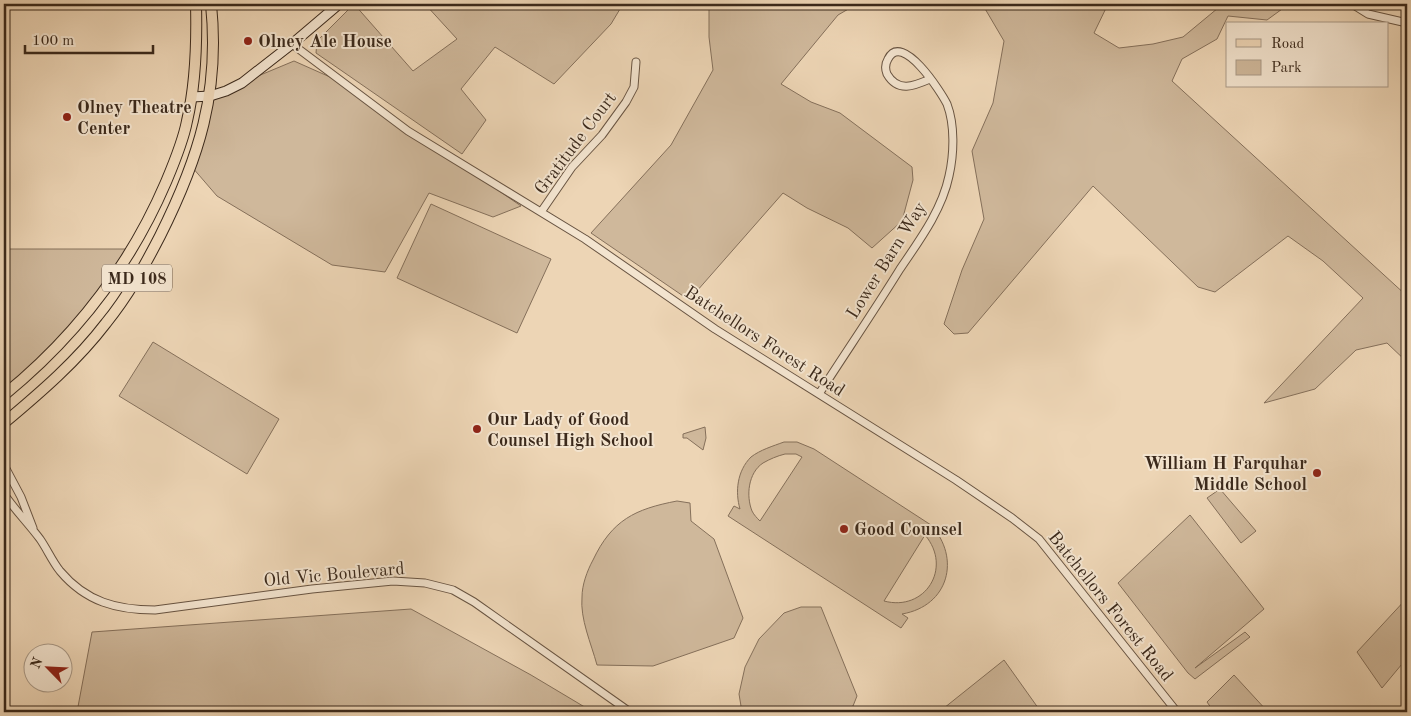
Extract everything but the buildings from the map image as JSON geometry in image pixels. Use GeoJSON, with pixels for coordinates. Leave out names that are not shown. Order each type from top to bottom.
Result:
{"type":"FeatureCollection","features":[{"type":"Feature","properties":{"kind":"main road","name":"MD 108"},"geometry":{"type":"LineString","coordinates":[[4,395],[40,364],[94,305],[117,273],[142,232],[163,188],[187,123],[192,97],[196,46],[196,4]]}},
{"type":"Feature","properties":{"kind":"main road","name":"MD 108"},"geometry":{"type":"LineString","coordinates":[[4,423],[47,387],[106,323],[134,284],[173,209],[192,167],[210,96],[214,46],[211,4]]}},
{"type":"Feature","properties":{"kind":"main road"},"geometry":{"type":"LineString","coordinates":[[192,97],[210,96],[242,83],[339,4]]}},
{"type":"Feature","properties":{"kind":"street"},"geometry":{"type":"LineString","coordinates":[[1352,4],[1368,14],[1407,23]]}},
{"type":"Feature","properties":{"kind":"street","name":"Batchellors Forest Road"},"geometry":{"type":"LineString","coordinates":[[292,44],[408,131],[592,244],[715,329],[1012,518],[1039,539],[1177,712]]}},
{"type":"Feature","properties":{"kind":"street","name":"Lower Barn Way"},"geometry":{"type":"LineString","coordinates":[[819,394],[922,235],[935,212],[946,184],[951,159],[952,139],[951,121],[947,105],[930,79],[916,60],[897,52],[889,56],[886,63],[886,71],[890,78],[904,87],[912,87],[930,79]]}},
{"type":"Feature","properties":{"kind":"street","name":"Gratitude Court"},"geometry":{"type":"LineString","coordinates":[[541,212],[572,167],[602,135],[626,102],[634,88],[636,62]]}},
{"type":"Feature","properties":{"kind":"street","name":"Old Vic Boulevard"},"geometry":{"type":"LineString","coordinates":[[4,465],[22,497],[35,533]]}},
{"type":"Feature","properties":{"kind":"street","name":"Old Vic Boulevard"},"geometry":{"type":"LineString","coordinates":[[4,494],[35,533],[60,571],[86,594],[116,608],[156,610],[312,589],[393,581],[425,583],[453,590],[502,621],[630,712]]}},
{"type":"Feature","properties":{"kind":"green space"},"geometry":{"type":"Polygon","coordinates":[[[354,4],[413,71],[457,39],[425,4],[623,4],[611,24],[554,84],[495,47],[461,89],[486,120],[462,154],[316,53],[317,41],[354,4]]]}},
{"type":"Feature","properties":{"kind":"green space"},"geometry":{"type":"Polygon","coordinates":[[[709,4],[857,4],[838,15],[781,84],[811,102],[840,113],[912,167],[913,180],[902,221],[872,248],[848,228],[807,208],[783,193],[689,300],[591,233],[671,145],[713,70],[709,37],[709,4]]]}},
{"type":"Feature","properties":{"kind":"green space"},"geometry":{"type":"Polygon","coordinates":[[[977,4],[1108,4],[1094,33],[1119,48],[1153,44],[1183,37],[1218,8],[1231,4],[1289,4],[1267,20],[1228,16],[1217,39],[1182,59],[1172,81],[1407,296],[1407,362],[1387,343],[1356,350],[1315,389],[1264,403],[1363,298],[1323,261],[1288,236],[1215,292],[1198,287],[1093,186],[968,333],[954,334],[944,324],[962,270],[984,219],[972,151],[993,103],[1004,41],[984,7],[977,4]]]}},
{"type":"Feature","properties":{"kind":"green space"},"geometry":{"type":"Polygon","coordinates":[[[294,61],[339,81],[521,206],[493,217],[429,193],[385,272],[332,265],[217,196],[192,167],[210,96],[294,61]]]}},
{"type":"Feature","properties":{"kind":"green space"},"geometry":{"type":"Polygon","coordinates":[[[431,204],[551,259],[517,333],[397,278],[431,204]]]}},
{"type":"Feature","properties":{"kind":"green space"},"geometry":{"type":"Polygon","coordinates":[[[4,249],[132,249],[94,305],[4,395],[4,249]]]}},
{"type":"Feature","properties":{"kind":"green space"},"geometry":{"type":"Polygon","coordinates":[[[153,342],[279,419],[247,474],[119,396],[153,342]]]}},
{"type":"Feature","properties":{"kind":"green space"},"geometry":{"type":"Polygon","coordinates":[[[705,427],[706,438],[703,450],[687,438],[683,438],[683,434],[705,427]]]}},
{"type":"Feature","properties":{"kind":"green space","name":"Good Counsel"},"geometry":{"type":"Polygon","coordinates":[[[784,442],[797,442],[814,449],[931,525],[940,538],[946,552],[947,566],[945,579],[940,591],[931,601],[918,609],[902,614],[908,618],[901,628],[728,516],[734,506],[740,509],[738,482],[746,463],[758,452],[784,442]],[[785,454],[763,463],[758,467],[751,479],[750,505],[760,521],[802,457],[796,454],[785,454]],[[925,535],[884,601],[899,603],[912,600],[922,594],[930,584],[935,573],[936,561],[933,548],[925,535]]]}},
{"type":"Feature","properties":{"kind":"green space"},"geometry":{"type":"Polygon","coordinates":[[[1220,489],[1256,531],[1241,543],[1207,498],[1220,489]]]}},
{"type":"Feature","properties":{"kind":"green space"},"geometry":{"type":"Polygon","coordinates":[[[677,501],[690,503],[691,521],[714,539],[743,618],[734,638],[653,666],[597,665],[584,622],[582,605],[582,592],[591,564],[608,535],[626,518],[649,508],[677,501]]]}},
{"type":"Feature","properties":{"kind":"green space"},"geometry":{"type":"Polygon","coordinates":[[[1190,515],[1264,609],[1195,668],[1245,632],[1250,637],[1195,679],[1188,673],[1118,583],[1190,515]]]}},
{"type":"Feature","properties":{"kind":"green space"},"geometry":{"type":"Polygon","coordinates":[[[1407,598],[1407,658],[1382,688],[1357,652],[1407,598]]]}},
{"type":"Feature","properties":{"kind":"green space"},"geometry":{"type":"Polygon","coordinates":[[[801,607],[821,607],[857,696],[853,706],[838,712],[742,712],[739,694],[745,667],[759,639],[784,613],[801,607]]]}},
{"type":"Feature","properties":{"kind":"green space"},"geometry":{"type":"Polygon","coordinates":[[[411,609],[531,675],[593,712],[77,712],[92,632],[411,609]]]}},
{"type":"Feature","properties":{"kind":"green space"},"geometry":{"type":"Polygon","coordinates":[[[1004,660],[1041,712],[939,712],[1004,660]]]}},
{"type":"Feature","properties":{"kind":"green space"},"geometry":{"type":"Polygon","coordinates":[[[1234,675],[1268,712],[1214,712],[1207,702],[1234,675]]]}},
{"type":"Feature","properties":{"kind":"place","name":"Olney Ale House"},"geometry":{"type":"Point","coordinates":[248,41]}},
{"type":"Feature","properties":{"kind":"place","name":"Olney Theatre Center"},"geometry":{"type":"Point","coordinates":[67,117]}},
{"type":"Feature","properties":{"kind":"place","name":"Our Lady of Good Counsel High School"},"geometry":{"type":"Point","coordinates":[477,429]}},
{"type":"Feature","properties":{"kind":"place","name":"William H Farquhar Middle School"},"geometry":{"type":"Point","coordinates":[1317,473]}},
{"type":"Feature","properties":{"kind":"place","name":"Good Counsel"},"geometry":{"type":"Point","coordinates":[844,529]}}]}
